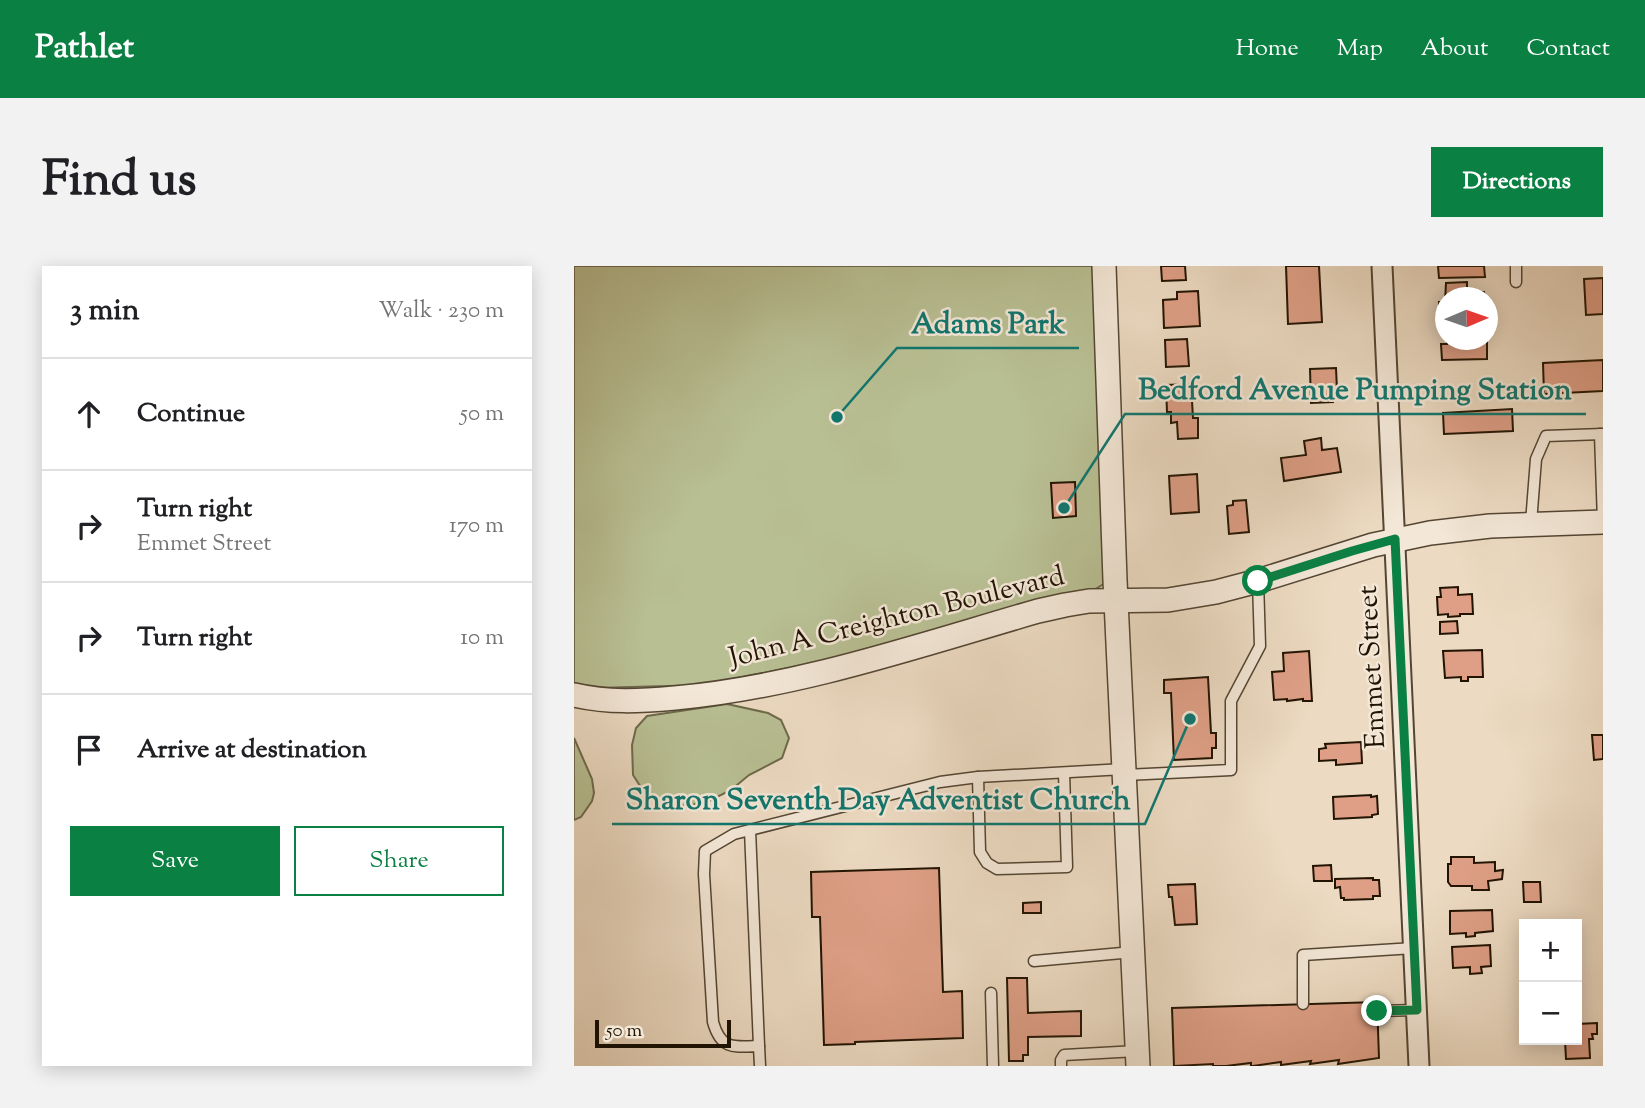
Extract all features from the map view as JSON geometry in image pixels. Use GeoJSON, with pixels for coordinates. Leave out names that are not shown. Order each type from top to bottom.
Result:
{"type":"FeatureCollection","features":[{"type":"Feature","properties":{"kind":"street"},"geometry":{"type":"LineString","coordinates":[[1104,266],[1116,601],[1138,1059]]}},
{"type":"Feature","properties":{"kind":"street","name":"Emmet Street"},"geometry":{"type":"LineString","coordinates":[[1382,266],[1419,1066]]}},
{"type":"Feature","properties":{"kind":"street","name":"John A Creighton Boulevard"},"geometry":{"type":"LineString","coordinates":[[574,695],[623,702],[700,696],[829,670],[1065,604],[1168,600],[1216,592],[1395,539],[1455,530],[1603,522]]}},
{"type":"Feature","properties":{"kind":"lane"},"geometry":{"type":"LineString","coordinates":[[1516,266],[1516,282]]}},
{"type":"Feature","properties":{"kind":"lane"},"geometry":{"type":"LineString","coordinates":[[1531,524],[1536,459],[1546,436],[1601,434],[1603,522]]}},
{"type":"Feature","properties":{"kind":"lane"},"geometry":{"type":"LineString","coordinates":[[759,1046],[729,1045],[717,1037],[713,1022],[705,851],[734,835],[750,830],[940,782],[978,777],[1064,773],[1231,770],[1231,701],[1260,646],[1258,581]]}},
{"type":"Feature","properties":{"kind":"lane"},"geometry":{"type":"LineString","coordinates":[[978,777],[980,852],[987,863],[997,869],[1067,867],[1064,773]]}},
{"type":"Feature","properties":{"kind":"lane"},"geometry":{"type":"LineString","coordinates":[[750,830],[760,1066]]}},
{"type":"Feature","properties":{"kind":"lane"},"geometry":{"type":"LineString","coordinates":[[1303,1004],[1303,955],[1414,948]]}},
{"type":"Feature","properties":{"kind":"lane"},"geometry":{"type":"LineString","coordinates":[[1034,961],[1133,952]]}},
{"type":"Feature","properties":{"kind":"lane"},"geometry":{"type":"LineString","coordinates":[[990,993],[993,1066]]}},
{"type":"Feature","properties":{"kind":"lane"},"geometry":{"type":"LineString","coordinates":[[1377,1011],[1417,1010]]}},
{"type":"Feature","properties":{"kind":"lane"},"geometry":{"type":"LineString","coordinates":[[1061,1066],[1064,1055],[1138,1059]]}},
{"type":"Feature","properties":{"kind":"green space"},"geometry":{"type":"Polygon","coordinates":[[[574,266],[1094,266],[1105,583],[1094,590],[1042,600],[823,661],[703,685],[595,688],[574,683],[574,266]]]}},
{"type":"Feature","properties":{"kind":"green space"},"geometry":{"type":"Polygon","coordinates":[[[727,704],[768,713],[781,720],[789,738],[782,758],[749,775],[731,790],[709,801],[686,806],[665,803],[644,792],[633,775],[632,745],[636,728],[647,716],[727,704]]]}},
{"type":"Feature","properties":{"kind":"green space"},"geometry":{"type":"Polygon","coordinates":[[[574,738],[592,779],[594,793],[581,817],[574,820],[574,738]]]}},
{"type":"Feature","properties":{"kind":"building"},"geometry":{"type":"Polygon","coordinates":[[[1161,266],[1185,266],[1186,280],[1162,281],[1161,266]]]}},
{"type":"Feature","properties":{"kind":"building"},"geometry":{"type":"Polygon","coordinates":[[[1286,266],[1319,266],[1322,322],[1288,324],[1286,266]]]}},
{"type":"Feature","properties":{"kind":"building"},"geometry":{"type":"Polygon","coordinates":[[[1438,266],[1484,266],[1485,277],[1439,278],[1438,266]]]}},
{"type":"Feature","properties":{"kind":"building"},"geometry":{"type":"Polygon","coordinates":[[[1603,278],[1603,314],[1586,315],[1584,279],[1603,278]]]}},
{"type":"Feature","properties":{"kind":"building"},"geometry":{"type":"Polygon","coordinates":[[[1467,282],[1467,287],[1446,287],[1446,283],[1467,282]]]}},
{"type":"Feature","properties":{"kind":"building"},"geometry":{"type":"Polygon","coordinates":[[[1198,291],[1200,326],[1164,328],[1163,300],[1177,299],[1177,292],[1198,291]]]}},
{"type":"Feature","properties":{"kind":"building"},"geometry":{"type":"Polygon","coordinates":[[[1187,339],[1189,366],[1166,367],[1165,340],[1187,339]]]}},
{"type":"Feature","properties":{"kind":"building"},"geometry":{"type":"Polygon","coordinates":[[[1441,350],[1487,350],[1487,359],[1442,360],[1441,350]]]}},
{"type":"Feature","properties":{"kind":"building"},"geometry":{"type":"Polygon","coordinates":[[[1603,360],[1603,391],[1544,394],[1543,363],[1603,360]]]}},
{"type":"Feature","properties":{"kind":"building"},"geometry":{"type":"Polygon","coordinates":[[[1336,368],[1337,390],[1332,390],[1333,402],[1311,403],[1310,369],[1336,368]]]}},
{"type":"Feature","properties":{"kind":"building"},"geometry":{"type":"Polygon","coordinates":[[[1191,384],[1193,418],[1198,418],[1198,438],[1178,439],[1177,422],[1171,423],[1171,412],[1167,412],[1166,385],[1191,384]]]}},
{"type":"Feature","properties":{"kind":"building"},"geometry":{"type":"Polygon","coordinates":[[[1512,409],[1513,431],[1444,434],[1443,413],[1512,409]]]}},
{"type":"Feature","properties":{"kind":"building"},"geometry":{"type":"Polygon","coordinates":[[[1321,438],[1322,450],[1337,448],[1341,472],[1284,481],[1281,458],[1306,455],[1304,441],[1321,438]]]}},
{"type":"Feature","properties":{"kind":"building"},"geometry":{"type":"Polygon","coordinates":[[[1197,474],[1199,512],[1171,514],[1169,476],[1197,474]]]}},
{"type":"Feature","properties":{"kind":"building"},"geometry":{"type":"Polygon","coordinates":[[[1075,482],[1076,516],[1053,518],[1051,483],[1075,482]]]}},
{"type":"Feature","properties":{"kind":"building"},"geometry":{"type":"Polygon","coordinates":[[[1246,500],[1249,532],[1229,534],[1227,506],[1233,505],[1233,501],[1246,500]]]}},
{"type":"Feature","properties":{"kind":"building"},"geometry":{"type":"Polygon","coordinates":[[[1458,587],[1458,595],[1472,594],[1473,614],[1448,617],[1448,614],[1438,615],[1437,597],[1441,597],[1440,588],[1458,587]]]}},
{"type":"Feature","properties":{"kind":"building"},"geometry":{"type":"Polygon","coordinates":[[[1457,621],[1458,633],[1440,634],[1440,622],[1457,621]]]}},
{"type":"Feature","properties":{"kind":"building"},"geometry":{"type":"Polygon","coordinates":[[[1482,650],[1483,677],[1468,677],[1468,681],[1461,681],[1461,677],[1445,678],[1443,651],[1482,650]]]}},
{"type":"Feature","properties":{"kind":"building"},"geometry":{"type":"Polygon","coordinates":[[[1309,651],[1312,701],[1274,700],[1272,672],[1284,671],[1283,653],[1309,651]]]}},
{"type":"Feature","properties":{"kind":"building"},"geometry":{"type":"Polygon","coordinates":[[[1208,677],[1211,733],[1216,733],[1216,748],[1212,748],[1212,758],[1174,760],[1171,693],[1164,693],[1164,680],[1208,677]]]}},
{"type":"Feature","properties":{"kind":"building"},"geometry":{"type":"Polygon","coordinates":[[[1592,735],[1603,735],[1603,759],[1594,760],[1592,735]]]}},
{"type":"Feature","properties":{"kind":"building"},"geometry":{"type":"Polygon","coordinates":[[[1361,742],[1362,763],[1336,765],[1336,760],[1319,761],[1319,749],[1326,748],[1325,744],[1361,742]]]}},
{"type":"Feature","properties":{"kind":"building"},"geometry":{"type":"Polygon","coordinates":[[[1377,796],[1378,814],[1372,817],[1334,819],[1333,797],[1377,796]]]}},
{"type":"Feature","properties":{"kind":"building"},"geometry":{"type":"Polygon","coordinates":[[[1451,857],[1474,857],[1474,863],[1495,862],[1495,871],[1503,870],[1502,879],[1488,881],[1489,890],[1472,890],[1472,886],[1451,886],[1448,882],[1448,864],[1451,864],[1451,857]]]}},
{"type":"Feature","properties":{"kind":"building"},"geometry":{"type":"Polygon","coordinates":[[[1331,865],[1332,881],[1314,881],[1313,866],[1331,865]]]}},
{"type":"Feature","properties":{"kind":"building"},"geometry":{"type":"Polygon","coordinates":[[[939,868],[943,992],[962,991],[963,1038],[824,1045],[820,917],[812,917],[811,872],[939,868]]]}},
{"type":"Feature","properties":{"kind":"building"},"geometry":{"type":"Polygon","coordinates":[[[1335,879],[1379,880],[1380,896],[1373,896],[1373,899],[1344,900],[1341,898],[1340,887],[1335,888],[1335,879]]]}},
{"type":"Feature","properties":{"kind":"building"},"geometry":{"type":"Polygon","coordinates":[[[1523,882],[1540,882],[1541,902],[1524,902],[1523,882]]]}},
{"type":"Feature","properties":{"kind":"building"},"geometry":{"type":"Polygon","coordinates":[[[1195,884],[1197,924],[1175,925],[1168,885],[1195,884]]]}},
{"type":"Feature","properties":{"kind":"building"},"geometry":{"type":"Polygon","coordinates":[[[1041,902],[1041,913],[1023,913],[1023,903],[1041,902]]]}},
{"type":"Feature","properties":{"kind":"building"},"geometry":{"type":"Polygon","coordinates":[[[1492,910],[1493,931],[1466,937],[1466,933],[1450,934],[1450,911],[1492,910]]]}},
{"type":"Feature","properties":{"kind":"building"},"geometry":{"type":"Polygon","coordinates":[[[1490,945],[1491,966],[1481,967],[1482,973],[1470,974],[1470,967],[1453,968],[1452,947],[1490,945]]]}},
{"type":"Feature","properties":{"kind":"building"},"geometry":{"type":"Polygon","coordinates":[[[1007,978],[1027,978],[1028,1013],[1081,1011],[1081,1036],[1028,1037],[1028,1055],[1023,1055],[1023,1061],[1009,1061],[1007,978]]]}},
{"type":"Feature","properties":{"kind":"building"},"geometry":{"type":"Polygon","coordinates":[[[1377,1002],[1379,1058],[1338,1064],[1339,1060],[1310,1064],[1311,1061],[1281,1065],[1281,1062],[1253,1066],[1251,1063],[1174,1066],[1172,1008],[1377,1002]]]}},
{"type":"Feature","properties":{"kind":"building"},"geometry":{"type":"Polygon","coordinates":[[[1597,1023],[1597,1034],[1592,1034],[1593,1039],[1589,1039],[1590,1058],[1566,1059],[1565,1045],[1582,1045],[1582,1024],[1597,1023]]]}},
{"type":"Feature","properties":{"kind":"place","name":"Adams Park"},"geometry":{"type":"Point","coordinates":[837,417]}},
{"type":"Feature","properties":{"kind":"place","name":"Bedford Avenue Pumping Station"},"geometry":{"type":"Point","coordinates":[1064,508]}},
{"type":"Feature","properties":{"kind":"place","name":"Sharon Seventh Day Adventist Church"},"geometry":{"type":"Point","coordinates":[1190,719]}},
{"type":"Feature","properties":{"kind":"route"},"geometry":{"type":"LineString","coordinates":[[1258,581],[1395,539],[1417,1010],[1377,1011]]}}]}
